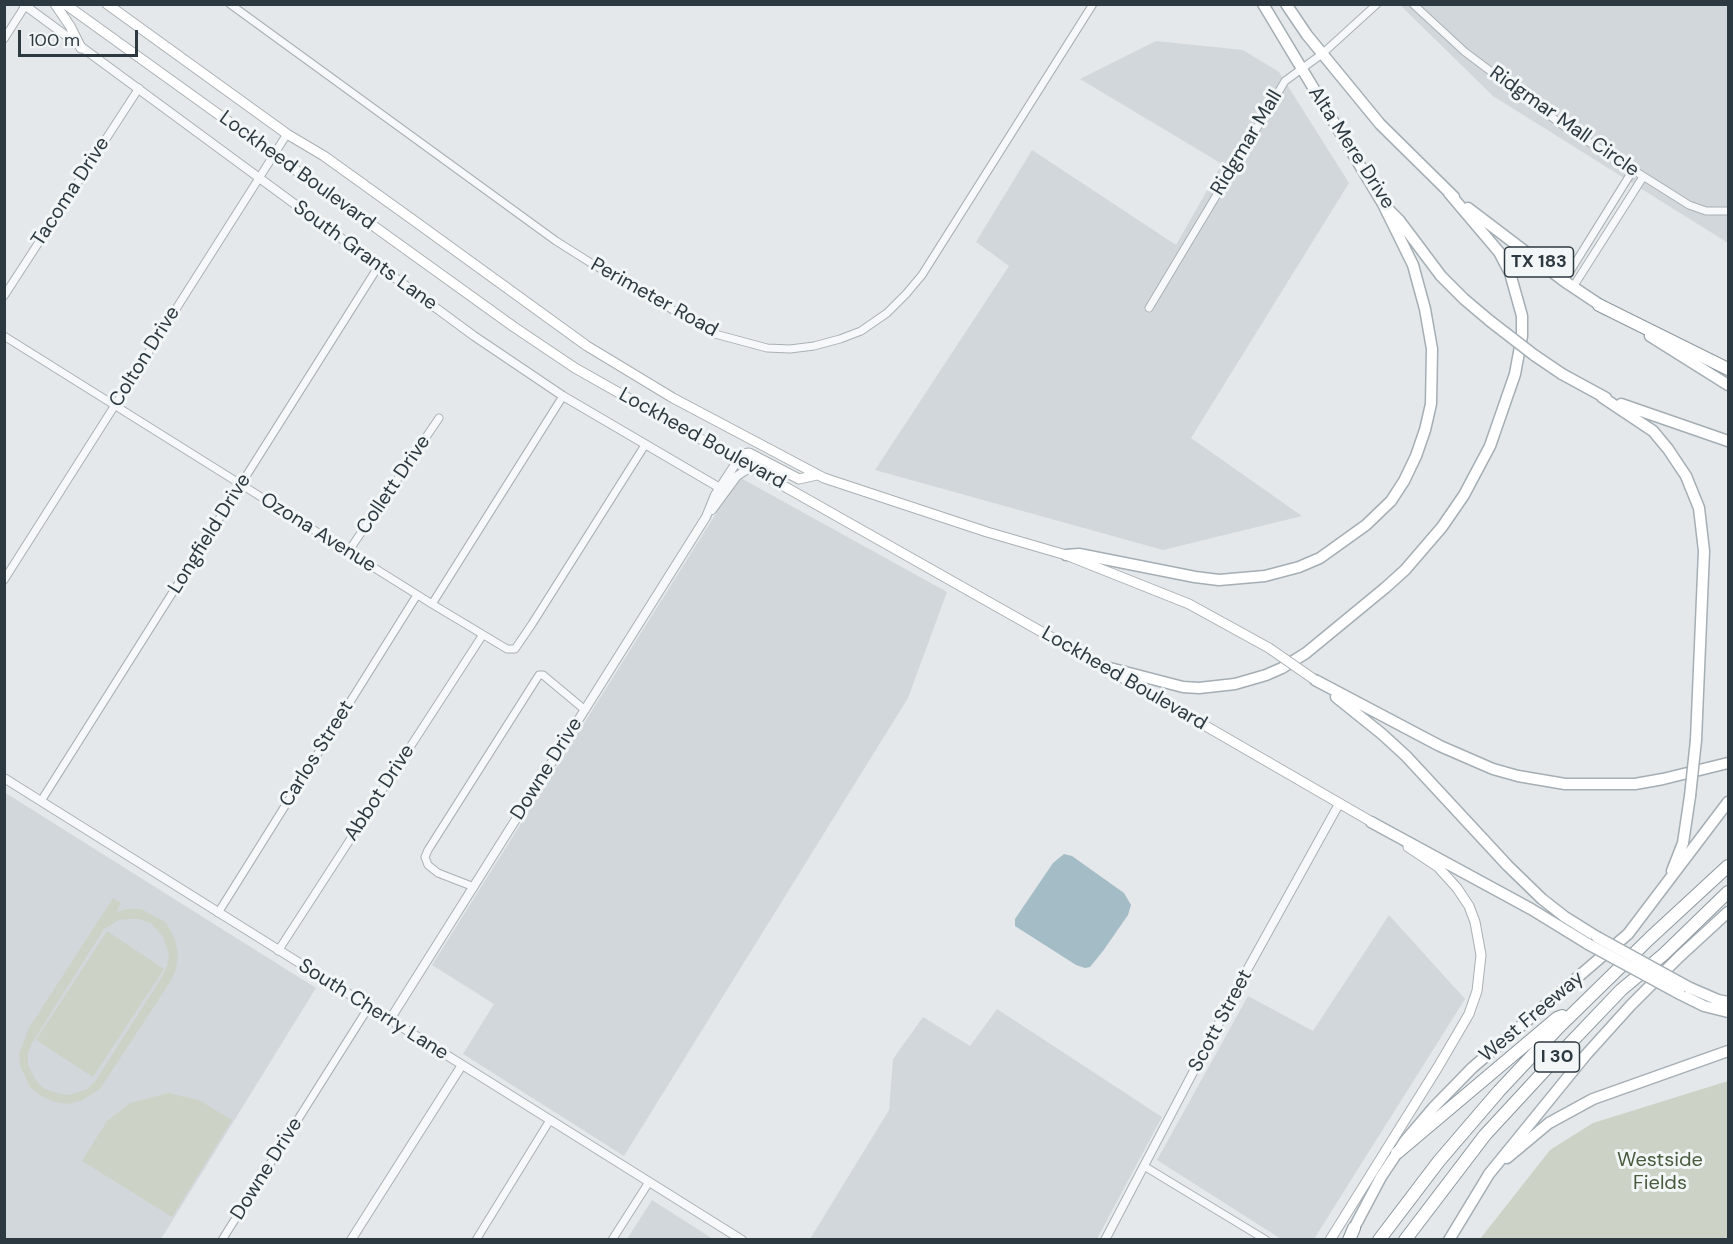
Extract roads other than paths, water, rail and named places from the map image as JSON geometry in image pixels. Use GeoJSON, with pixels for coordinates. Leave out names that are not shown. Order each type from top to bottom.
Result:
{"type":"FeatureCollection","features":[{"type":"Feature","properties":{"kind":"highway"},"geometry":{"type":"LineString","coordinates":[[1599,305],[1728,369]]}},
{"type":"Feature","properties":{"kind":"highway","name":"West Freeway"},"geometry":{"type":"LineString","coordinates":[[1379,1239],[1465,1130],[1499,1091],[1575,1011],[1728,866]]}},
{"type":"Feature","properties":{"kind":"highway","name":"West Freeway"},"geometry":{"type":"LineString","coordinates":[[1405,1239],[1485,1135],[1558,1056],[1621,990],[1664,954],[1728,892]]}},
{"type":"Feature","properties":{"kind":"highway"},"geometry":{"type":"LineString","coordinates":[[1397,1153],[1557,1018],[1575,1011]]}},
{"type":"Feature","properties":{"kind":"main road"},"geometry":{"type":"LineString","coordinates":[[55,4],[81,48]]}},
{"type":"Feature","properties":{"kind":"main road","name":"Lockheed Boulevard"},"geometry":{"type":"LineString","coordinates":[[65,4],[273,155],[575,368],[1102,666],[1371,822],[1438,867],[1457,888],[1469,906],[1475,922],[1481,955],[1477,991],[1469,1014],[1330,1239]]}},
{"type":"Feature","properties":{"kind":"main road","name":"Lockheed Boulevard"},"geometry":{"type":"LineString","coordinates":[[107,4],[287,134],[324,156],[587,346],[683,403],[817,475],[987,532],[1066,555],[1189,604],[1269,648],[1315,680]]}},
{"type":"Feature","properties":{"kind":"main road","name":"Alta Mere Drive"},"geometry":{"type":"LineString","coordinates":[[1263,4],[1383,204],[1399,220],[1441,276],[1464,299],[1534,355],[1562,374],[1602,396],[1655,417],[1728,441]]}},
{"type":"Feature","properties":{"kind":"main road","name":"Alta Mere Drive"},"geometry":{"type":"LineString","coordinates":[[1287,4],[1322,54],[1380,124],[1449,193],[1599,305],[1728,385]]}},
{"type":"Feature","properties":{"kind":"main road"},"geometry":{"type":"LineString","coordinates":[[1102,666],[1183,687],[1199,688],[1235,684],[1266,675],[1306,653],[1385,588],[1405,570],[1442,527],[1464,495],[1490,446],[1515,374],[1522,336],[1521,316],[1510,273],[1499,252],[1449,193]]}},
{"type":"Feature","properties":{"kind":"main road"},"geometry":{"type":"LineString","coordinates":[[1066,555],[1079,554],[1195,578],[1250,579],[1274,575],[1320,558],[1366,525],[1391,501],[1412,464],[1425,430],[1431,404],[1432,349],[1425,309],[1413,265],[1383,204]]}},
{"type":"Feature","properties":{"kind":"main road"},"geometry":{"type":"LineString","coordinates":[[1602,396],[1653,431],[1686,476],[1699,508],[1704,551],[1696,740],[1683,843],[1667,884]]}},
{"type":"Feature","properties":{"kind":"main road"},"geometry":{"type":"LineString","coordinates":[[738,460],[744,454],[749,453],[799,479],[817,475]]}},
{"type":"Feature","properties":{"kind":"main road"},"geometry":{"type":"LineString","coordinates":[[1315,680],[1440,746],[1493,769],[1518,776],[1565,784],[1635,784],[1728,763]]}},
{"type":"Feature","properties":{"kind":"main road"},"geometry":{"type":"LineString","coordinates":[[1315,680],[1406,756],[1508,866],[1542,899],[1592,940]]}},
{"type":"Feature","properties":{"kind":"main road","name":"West Freeway"},"geometry":{"type":"LineString","coordinates":[[1349,1236],[1381,1177],[1405,1141],[1451,1088],[1628,934],[1728,802]]}},
{"type":"Feature","properties":{"kind":"main road"},"geometry":{"type":"LineString","coordinates":[[1371,822],[1530,909],[1592,940],[1684,991],[1704,1006],[1728,1012]]}},
{"type":"Feature","properties":{"kind":"main road"},"geometry":{"type":"LineString","coordinates":[[1449,1239],[1488,1174],[1603,1035],[1679,957],[1728,912]]}},
{"type":"Feature","properties":{"kind":"main road"},"geometry":{"type":"LineString","coordinates":[[1684,991],[1728,1002]]}},
{"type":"Feature","properties":{"kind":"main road"},"geometry":{"type":"LineString","coordinates":[[1488,1174],[1534,1135],[1564,1114],[1593,1099],[1728,1051]]}},
{"type":"Feature","properties":{"kind":"street","name":"Perimeter Road"},"geometry":{"type":"LineString","coordinates":[[230,4],[547,235],[583,258],[715,334],[767,348],[790,349],[814,346],[861,331],[887,313],[906,294],[922,274],[1093,4]]}},
{"type":"Feature","properties":{"kind":"street","name":"Ridgmar Mall"},"geometry":{"type":"LineString","coordinates":[[1149,308],[1285,81],[1322,54],[1377,4]]}},
{"type":"Feature","properties":{"kind":"street","name":"Ridgmar Mall Circle"},"geometry":{"type":"LineString","coordinates":[[1413,4],[1466,52],[1541,110],[1643,177],[1698,209],[1728,211]]}},
{"type":"Feature","properties":{"kind":"street","name":"South Grants Lane"},"geometry":{"type":"LineString","coordinates":[[24,5],[378,267],[563,396],[720,488]]}},
{"type":"Feature","properties":{"kind":"street"},"geometry":{"type":"LineString","coordinates":[[4,39],[24,5]]}},
{"type":"Feature","properties":{"kind":"street","name":"Tacoma Drive"},"geometry":{"type":"LineString","coordinates":[[4,296],[139,88]]}},
{"type":"Feature","properties":{"kind":"street","name":"Colton Drive"},"geometry":{"type":"LineString","coordinates":[[4,580],[287,134]]}},
{"type":"Feature","properties":{"kind":"street"},"geometry":{"type":"LineString","coordinates":[[1569,284],[1633,170]]}},
{"type":"Feature","properties":{"kind":"street"},"geometry":{"type":"LineString","coordinates":[[1569,284],[1643,177]]}},
{"type":"Feature","properties":{"kind":"street","name":"Longfield Drive"},"geometry":{"type":"LineString","coordinates":[[41,801],[378,267]]}},
{"type":"Feature","properties":{"kind":"street","name":"Ozona Avenue"},"geometry":{"type":"LineString","coordinates":[[4,336],[482,636],[512,650],[532,624],[645,445]]}},
{"type":"Feature","properties":{"kind":"street"},"geometry":{"type":"LineString","coordinates":[[432,604],[563,396]]}},
{"type":"Feature","properties":{"kind":"street","name":"Collett Drive"},"geometry":{"type":"LineString","coordinates":[[348,552],[439,417]]}},
{"type":"Feature","properties":{"kind":"street","name":"Downe Drive"},"geometry":{"type":"LineString","coordinates":[[389,1021],[706,517],[720,488],[738,460]]}},
{"type":"Feature","properties":{"kind":"street","name":"Downe Drive"},"geometry":{"type":"LineString","coordinates":[[706,517],[737,476],[751,467]]}},
{"type":"Feature","properties":{"kind":"street","name":"Carlos Street"},"geometry":{"type":"LineString","coordinates":[[218,913],[417,595]]}},
{"type":"Feature","properties":{"kind":"street","name":"Abbot Drive"},"geometry":{"type":"LineString","coordinates":[[278,951],[482,636]]}},
{"type":"Feature","properties":{"kind":"street"},"geometry":{"type":"LineString","coordinates":[[474,886],[438,873],[428,865],[425,857],[536,679],[539,675],[543,675],[585,710]]}},
{"type":"Feature","properties":{"kind":"street","name":"South Cherry Lane"},"geometry":{"type":"LineString","coordinates":[[4,778],[389,1021],[742,1239]]}},
{"type":"Feature","properties":{"kind":"street","name":"Scott Street"},"geometry":{"type":"LineString","coordinates":[[1105,1239],[1241,981],[1340,804]]}},
{"type":"Feature","properties":{"kind":"street","name":"Downe Drive"},"geometry":{"type":"LineString","coordinates":[[222,1239],[365,1013],[367,1006]]}},
{"type":"Feature","properties":{"kind":"street"},"geometry":{"type":"LineString","coordinates":[[351,1239],[462,1065]]}},
{"type":"Feature","properties":{"kind":"street"},"geometry":{"type":"LineString","coordinates":[[476,1239],[550,1120]]}},
{"type":"Feature","properties":{"kind":"street"},"geometry":{"type":"LineString","coordinates":[[1144,1166],[1266,1239]]}},
{"type":"Feature","properties":{"kind":"street"},"geometry":{"type":"LineString","coordinates":[[612,1239],[649,1182]]}},
{"type":"Feature","properties":{"kind":"water"},"geometry":{"type":"Polygon","coordinates":[[[1064,854],[1072,856],[1124,893],[1131,905],[1128,915],[1090,967],[1076,965],[1015,926],[1015,919],[1053,863],[1064,854]]]}},
{"type":"Feature","properties":{"kind":"park label","name":"Westside Fields"},"geometry":{"type":"Point","coordinates":[1660,1172]}}]}
